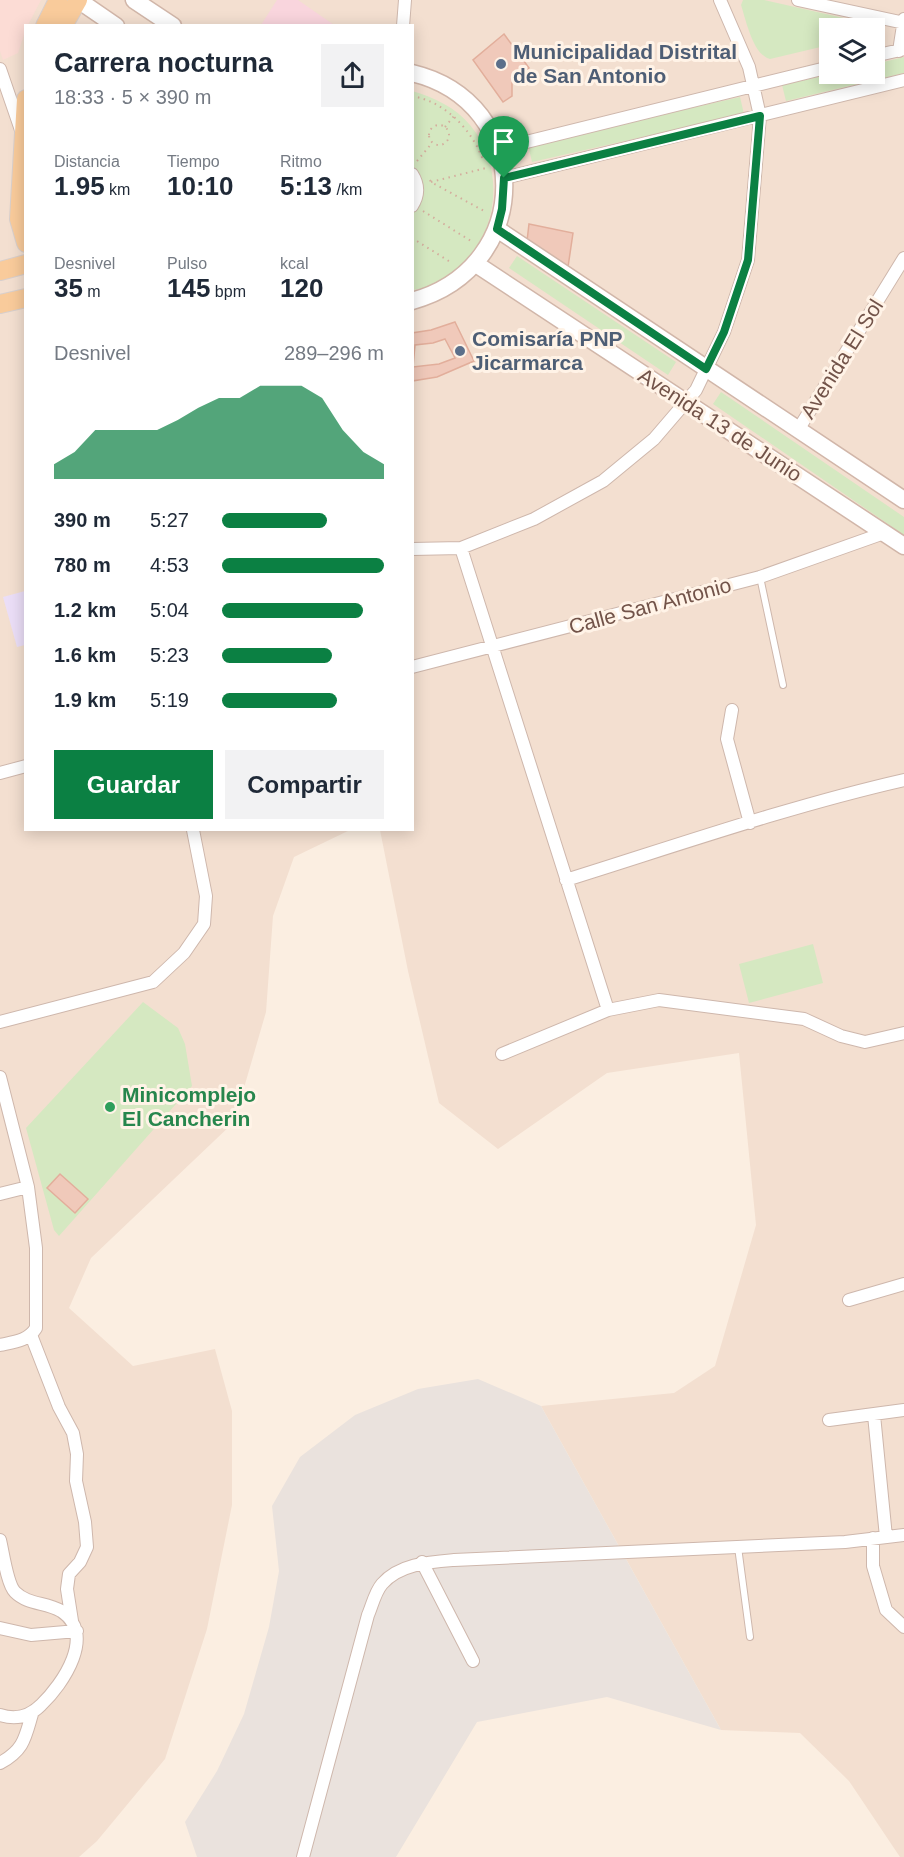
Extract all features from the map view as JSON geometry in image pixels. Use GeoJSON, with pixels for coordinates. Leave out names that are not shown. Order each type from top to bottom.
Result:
{"type":"FeatureCollection","features":[{"type":"Feature","properties":{"kind":"main road"},"geometry":{"type":"LineString","coordinates":[[46,24],[58,0]]}},
{"type":"Feature","properties":{"kind":"main road"},"geometry":{"type":"LineString","coordinates":[[64,24],[78,0]]}},
{"type":"Feature","properties":{"kind":"main road"},"geometry":{"type":"LineString","coordinates":[[24,117],[19,219],[24,236]]}},
{"type":"Feature","properties":{"kind":"main road"},"geometry":{"type":"LineString","coordinates":[[0,271],[24,265]]}},
{"type":"Feature","properties":{"kind":"main road"},"geometry":{"type":"LineString","coordinates":[[0,304],[24,298]]}},
{"type":"Feature","properties":{"kind":"street"},"geometry":{"type":"LineString","coordinates":[[78,0],[114,24]]}},
{"type":"Feature","properties":{"kind":"street"},"geometry":{"type":"LineString","coordinates":[[134,0],[170,24]]}},
{"type":"Feature","properties":{"kind":"street"},"geometry":{"type":"LineString","coordinates":[[403,24],[405,0]]}},
{"type":"Feature","properties":{"kind":"street"},"geometry":{"type":"LineString","coordinates":[[414,549],[461,548],[534,519],[603,481],[654,439],[696,390],[724,332],[748,260],[760,116],[749,67],[720,0]]}},
{"type":"Feature","properties":{"kind":"street"},"geometry":{"type":"LineString","coordinates":[[798,0],[904,22],[902,50],[885,54]]}},
{"type":"Feature","properties":{"kind":"street"},"geometry":{"type":"LineString","coordinates":[[0,69],[22,135]]}},
{"type":"Feature","properties":{"kind":"street"},"geometry":{"type":"LineString","coordinates":[[498,149],[819,70]]}},
{"type":"Feature","properties":{"kind":"street"},"geometry":{"type":"LineString","coordinates":[[414,73],[426,76],[450,88],[470,104],[487,125],[498,149],[504,178],[502,209],[497,229],[485,252],[456,283],[432,296],[414,300]]}},
{"type":"Feature","properties":{"kind":"street"},"geometry":{"type":"LineString","coordinates":[[504,178],[904,80]]}},
{"type":"Feature","properties":{"kind":"street"},"geometry":{"type":"LineString","coordinates":[[414,202],[418,190],[418,170]]}},
{"type":"Feature","properties":{"kind":"street","name":"Avenida 13 de Junio"},"geometry":{"type":"LineString","coordinates":[[497,229],[904,500]]}},
{"type":"Feature","properties":{"kind":"street","name":"Avenida El Sol"},"geometry":{"type":"LineString","coordinates":[[798,430],[904,258]]}},
{"type":"Feature","properties":{"kind":"street","name":"Avenida 13 de Junio"},"geometry":{"type":"LineString","coordinates":[[476,264],[904,546]]}},
{"type":"Feature","properties":{"kind":"street","name":"Calle San Antonio"},"geometry":{"type":"LineString","coordinates":[[414,667],[760,577],[884,533]]}},
{"type":"Feature","properties":{"kind":"street"},"geometry":{"type":"LineString","coordinates":[[461,548],[608,1010]]}},
{"type":"Feature","properties":{"kind":"street"},"geometry":{"type":"LineString","coordinates":[[732,710],[727,739],[750,823]]}},
{"type":"Feature","properties":{"kind":"street"},"geometry":{"type":"LineString","coordinates":[[0,773],[24,767]]}},
{"type":"Feature","properties":{"kind":"street"},"geometry":{"type":"LineString","coordinates":[[566,880],[750,823],[904,780]]}},
{"type":"Feature","properties":{"kind":"street"},"geometry":{"type":"LineString","coordinates":[[0,1022],[153,982],[184,953],[204,924],[206,896],[193,831]]}},
{"type":"Feature","properties":{"kind":"street"},"geometry":{"type":"LineString","coordinates":[[502,1054],[608,1010],[658,1000],[804,1019],[841,1036],[865,1042],[904,1033]]}},
{"type":"Feature","properties":{"kind":"street"},"geometry":{"type":"LineString","coordinates":[[0,1077],[28,1187],[36,1248],[33,1331],[59,1407],[73,1433],[77,1455],[76,1481],[85,1522],[87,1547],[80,1562],[69,1574],[67,1589],[75,1626],[76,1649],[63,1677],[50,1697],[32,1714],[20,1718],[0,1714]]}},
{"type":"Feature","properties":{"kind":"street"},"geometry":{"type":"LineString","coordinates":[[0,1194],[28,1187]]}},
{"type":"Feature","properties":{"kind":"street"},"geometry":{"type":"LineString","coordinates":[[849,1300],[904,1284]]}},
{"type":"Feature","properties":{"kind":"street"},"geometry":{"type":"LineString","coordinates":[[0,1345],[23,1340],[33,1331]]}},
{"type":"Feature","properties":{"kind":"street"},"geometry":{"type":"LineString","coordinates":[[830,1420],[904,1410]]}},
{"type":"Feature","properties":{"kind":"street"},"geometry":{"type":"LineString","coordinates":[[874,1415],[880,1538],[873,1566],[886,1610],[904,1627]]}},
{"type":"Feature","properties":{"kind":"street"},"geometry":{"type":"LineString","coordinates":[[303,1857],[368,1615],[381,1585],[400,1572],[422,1562],[845,1542],[904,1535]]}},
{"type":"Feature","properties":{"kind":"street"},"geometry":{"type":"LineString","coordinates":[[0,1540],[13,1591],[28,1601],[61,1611],[75,1626]]}},
{"type":"Feature","properties":{"kind":"street"},"geometry":{"type":"LineString","coordinates":[[422,1562],[473,1661]]}},
{"type":"Feature","properties":{"kind":"street"},"geometry":{"type":"LineString","coordinates":[[0,1628],[31,1635],[75,1626]]}},
{"type":"Feature","properties":{"kind":"street"},"geometry":{"type":"LineString","coordinates":[[0,1763],[14,1755],[24,1741],[32,1714]]}},
{"type":"Feature","properties":{"kind":"lane"},"geometry":{"type":"LineString","coordinates":[[760,577],[783,685]]}},
{"type":"Feature","properties":{"kind":"lane"},"geometry":{"type":"LineString","coordinates":[[738,1546],[750,1637]]}},
{"type":"Feature","properties":{"kind":"path"},"geometry":{"type":"LineString","coordinates":[[414,97],[436,104],[454,116],[468,130],[479,148],[486,168],[431,182]]}},
{"type":"Feature","properties":{"kind":"path"},"geometry":{"type":"LineString","coordinates":[[445,127],[454,116]]}},
{"type":"Feature","properties":{"kind":"path"},"geometry":{"type":"LineString","coordinates":[[439,125],[445,127],[449,137],[445,144],[439,146],[432,143],[429,137],[432,128],[439,125]]}},
{"type":"Feature","properties":{"kind":"path"},"geometry":{"type":"LineString","coordinates":[[418,170],[417,161],[432,143]]}},
{"type":"Feature","properties":{"kind":"path"},"geometry":{"type":"LineString","coordinates":[[428,174],[431,182],[486,213]]}},
{"type":"Feature","properties":{"kind":"path"},"geometry":{"type":"LineString","coordinates":[[414,206],[474,243],[469,249]]}},
{"type":"Feature","properties":{"kind":"path"},"geometry":{"type":"LineString","coordinates":[[414,239],[454,265]]}},
{"type":"Feature","properties":{"kind":"shaded area"},"geometry":{"type":"Polygon","coordinates":[[[0,0],[904,0],[904,1857],[900,1857],[849,1781],[800,1733],[721,1730],[541,1406],[674,1393],[715,1366],[756,1225],[739,1053],[607,1073],[498,1149],[439,1103],[408,971],[380,831],[414,831],[414,24],[24,24],[24,831],[348,831],[294,857],[273,916],[266,1012],[234,1122],[91,1258],[69,1308],[133,1366],[215,1349],[232,1411],[232,1505],[207,1629],[165,1759],[97,1841],[79,1857],[0,1857],[0,0]]]}},
{"type":"Feature","properties":{"kind":"shaded area"},"geometry":{"type":"Polygon","coordinates":[[[0,0],[41,0],[29,24],[24,24],[24,35],[18,53],[3,60],[0,51],[0,0]]]}},
{"type":"Feature","properties":{"kind":"shaded area"},"geometry":{"type":"Polygon","coordinates":[[[277,0],[298,0],[333,24],[262,24],[277,0]]]}},
{"type":"Feature","properties":{"kind":"shaded area"},"geometry":{"type":"Polygon","coordinates":[[[24,591],[24,645],[17,647],[3,597],[24,591]]]}},
{"type":"Feature","properties":{"kind":"shaded area"},"geometry":{"type":"Polygon","coordinates":[[[478,1379],[541,1406],[721,1730],[607,1697],[477,1722],[396,1857],[197,1857],[185,1822],[217,1771],[244,1714],[269,1627],[279,1571],[272,1506],[300,1457],[355,1415],[418,1389],[478,1379]]]}},
{"type":"Feature","properties":{"kind":"green space"},"geometry":{"type":"Polygon","coordinates":[[[743,0],[764,0],[844,18],[819,18],[819,47],[770,59],[759,51],[755,44],[741,5],[743,0]]]}},
{"type":"Feature","properties":{"kind":"green space"},"geometry":{"type":"Polygon","coordinates":[[[904,57],[904,73],[885,78],[885,62],[904,57]]]}},
{"type":"Feature","properties":{"kind":"green space"},"geometry":{"type":"Polygon","coordinates":[[[819,77],[819,84],[858,84],[786,101],[782,85],[819,77]]]}},
{"type":"Feature","properties":{"kind":"green space"},"geometry":{"type":"Polygon","coordinates":[[[414,92],[444,104],[470,125],[481,141],[493,177],[491,214],[476,248],[453,272],[427,287],[414,290],[414,92]]]}},
{"type":"Feature","properties":{"kind":"green space"},"geometry":{"type":"Polygon","coordinates":[[[740,97],[744,114],[532,162],[528,145],[740,97]]]}},
{"type":"Feature","properties":{"kind":"green space"},"geometry":{"type":"Polygon","coordinates":[[[517,256],[676,362],[668,375],[509,268],[517,256]]]}},
{"type":"Feature","properties":{"kind":"green space"},"geometry":{"type":"Polygon","coordinates":[[[721,392],[904,517],[904,535],[713,404],[721,392]]]}},
{"type":"Feature","properties":{"kind":"green space"},"geometry":{"type":"Polygon","coordinates":[[[813,944],[823,983],[749,1003],[739,964],[813,944]]]}},
{"type":"Feature","properties":{"kind":"green space","name":"Minicomplejo El Cancherin"},"geometry":{"type":"Polygon","coordinates":[[[143,1002],[178,1028],[185,1044],[192,1086],[59,1236],[54,1230],[26,1128],[143,1002]]]}},
{"type":"Feature","properties":{"kind":"building","name":"Municipalidad Distrital de San Antonio"},"geometry":{"type":"Polygon","coordinates":[[[504,34],[529,68],[512,83],[512,96],[503,102],[473,60],[504,34]]]}},
{"type":"Feature","properties":{"kind":"building"},"geometry":{"type":"Polygon","coordinates":[[[529,224],[573,233],[568,267],[527,241],[529,224]]]}},
{"type":"Feature","properties":{"kind":"building","name":"Comisaría PNP Jicarmarca"},"geometry":{"type":"Polygon","coordinates":[[[455,322],[474,361],[437,377],[414,381],[414,367],[439,364],[455,358],[445,339],[415,345],[414,356],[414,333],[455,322]]]}},
{"type":"Feature","properties":{"kind":"building"},"geometry":{"type":"Polygon","coordinates":[[[60,1174],[88,1199],[75,1213],[47,1188],[60,1174]]]}},
{"type":"Feature","properties":{"kind":"place","name":"Municipalidad Distrital de San Antonio"},"geometry":{"type":"Point","coordinates":[501,64]}},
{"type":"Feature","properties":{"kind":"place","name":"Comisaría PNP Jicarmarca"},"geometry":{"type":"Point","coordinates":[460,351]}},
{"type":"Feature","properties":{"kind":"place","name":"Minicomplejo El Cancherin"},"geometry":{"type":"Point","coordinates":[110,1107]}},
{"type":"Feature","properties":{"kind":"route"},"geometry":{"type":"LineString","coordinates":[[760,116],[748,260],[724,332],[706,369],[497,229],[502,209],[504,178],[760,116]]}}]}
